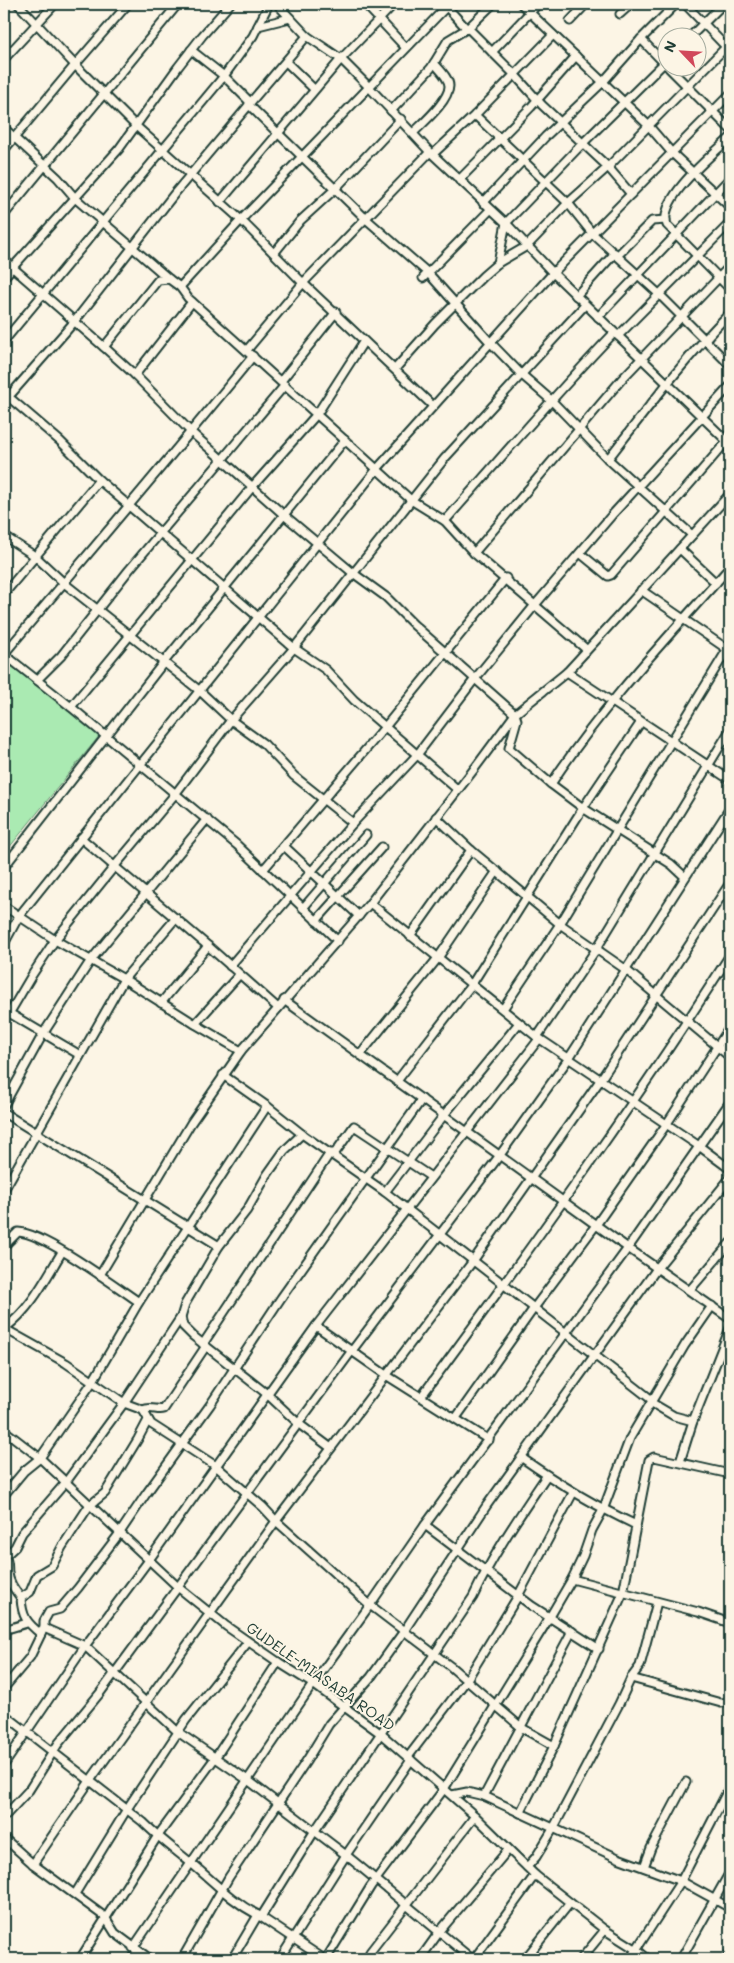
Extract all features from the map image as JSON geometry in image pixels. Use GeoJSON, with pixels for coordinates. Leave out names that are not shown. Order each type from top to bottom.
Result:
{"type":"FeatureCollection","features":[{"type":"Feature","properties":{"kind":"street"},"geometry":{"type":"LineString","coordinates":[[18,4],[136,126],[163,148],[275,252],[303,283],[336,312],[433,406]]}},
{"type":"Feature","properties":{"kind":"street"},"geometry":{"type":"LineString","coordinates":[[4,59],[55,4]]}},
{"type":"Feature","properties":{"kind":"street"},"geometry":{"type":"LineString","coordinates":[[4,150],[75,64],[128,4]]}},
{"type":"Feature","properties":{"kind":"street"},"geometry":{"type":"LineString","coordinates":[[4,215],[178,4]]}},
{"type":"Feature","properties":{"kind":"street"},"geometry":{"type":"LineString","coordinates":[[4,277],[119,149],[191,50],[230,4]]}},
{"type":"Feature","properties":{"kind":"street"},"geometry":{"type":"LineString","coordinates":[[4,341],[224,76],[258,26],[269,4]]}},
{"type":"Feature","properties":{"kind":"street"},"geometry":{"type":"LineString","coordinates":[[277,4],[307,36],[340,59],[369,87],[431,153],[506,223],[552,273],[728,443],[611,575],[608,576],[580,553]]}},
{"type":"Feature","properties":{"kind":"street"},"geometry":{"type":"LineString","coordinates":[[365,4],[406,48]]}},
{"type":"Feature","properties":{"kind":"street"},"geometry":{"type":"LineString","coordinates":[[220,202],[340,59],[394,4]]}},
{"type":"Feature","properties":{"kind":"street"},"geometry":{"type":"LineString","coordinates":[[391,111],[434,63],[448,40],[468,29],[493,4]]}},
{"type":"Feature","properties":{"kind":"street"},"geometry":{"type":"LineString","coordinates":[[521,4],[648,125],[672,153],[730,207]]}},
{"type":"Feature","properties":{"kind":"street"},"geometry":{"type":"LineString","coordinates":[[492,52],[538,4]]}},
{"type":"Feature","properties":{"kind":"street"},"geometry":{"type":"LineString","coordinates":[[570,21],[586,4]]}},
{"type":"Feature","properties":{"kind":"street"},"geometry":{"type":"LineString","coordinates":[[620,14],[631,4]]}},
{"type":"Feature","properties":{"kind":"street"},"geometry":{"type":"LineString","coordinates":[[483,203],[524,159],[603,82],[640,39],[676,4]]}},
{"type":"Feature","properties":{"kind":"street"},"geometry":{"type":"LineString","coordinates":[[395,369],[482,276],[498,263],[527,246],[568,203],[608,167],[687,86],[729,47],[684,4]]}},
{"type":"Feature","properties":{"kind":"street"},"geometry":{"type":"LineString","coordinates":[[698,28],[723,4]]}},
{"type":"Feature","properties":{"kind":"street"},"geometry":{"type":"LineString","coordinates":[[180,287],[241,220],[446,5],[560,123],[608,167],[631,194]]}},
{"type":"Feature","properties":{"kind":"street"},"geometry":{"type":"LineString","coordinates":[[258,26],[290,18]]}},
{"type":"Feature","properties":{"kind":"street"},"geometry":{"type":"LineString","coordinates":[[247,350],[303,283],[365,218],[431,153],[476,114],[553,35]]}},
{"type":"Feature","properties":{"kind":"street"},"geometry":{"type":"LineString","coordinates":[[307,36],[175,193],[134,248],[75,321],[5,397],[60,441],[99,480],[294,648],[326,670],[354,700],[458,790]]}},
{"type":"Feature","properties":{"kind":"street"},"geometry":{"type":"LineString","coordinates":[[640,39],[656,54]]}},
{"type":"Feature","properties":{"kind":"street"},"geometry":{"type":"LineString","coordinates":[[191,50],[224,76],[278,134],[455,304],[521,374],[552,401],[608,459],[692,535]]}},
{"type":"Feature","properties":{"kind":"street"},"geometry":{"type":"LineString","coordinates":[[459,180],[537,100],[576,56]]}},
{"type":"Feature","properties":{"kind":"street"},"geometry":{"type":"LineString","coordinates":[[286,62],[314,90]]}},
{"type":"Feature","properties":{"kind":"street"},"geometry":{"type":"LineString","coordinates":[[413,133],[434,113],[444,99],[449,87],[448,80],[434,63]]}},
{"type":"Feature","properties":{"kind":"street"},"geometry":{"type":"LineString","coordinates":[[498,263],[506,223],[582,144],[656,74]]}},
{"type":"Feature","properties":{"kind":"street"},"geometry":{"type":"LineString","coordinates":[[679,78],[730,129]]}},
{"type":"Feature","properties":{"kind":"street"},"geometry":{"type":"LineString","coordinates":[[4,944],[19,916],[377,469],[552,273],[730,94]]}},
{"type":"Feature","properties":{"kind":"street"},"geometry":{"type":"LineString","coordinates":[[476,114],[568,203],[592,233],[730,365]]}},
{"type":"Feature","properties":{"kind":"street"},"geometry":{"type":"LineString","coordinates":[[275,252],[300,221],[335,189],[401,119]]}},
{"type":"Feature","properties":{"kind":"street"},"geometry":{"type":"LineString","coordinates":[[4,128],[58,178],[75,198],[180,287],[192,302],[411,500],[445,520],[474,553],[506,578],[586,649]]}},
{"type":"Feature","properties":{"kind":"street"},"geometry":{"type":"LineString","coordinates":[[730,138],[694,172],[672,201],[666,220],[667,225],[730,289]]}},
{"type":"Feature","properties":{"kind":"street"},"geometry":{"type":"LineString","coordinates":[[598,317],[730,178]]}},
{"type":"Feature","properties":{"kind":"street"},"geometry":{"type":"LineString","coordinates":[[425,276],[490,210]]}},
{"type":"Feature","properties":{"kind":"street"},"geometry":{"type":"LineString","coordinates":[[576,296],[652,221],[666,220]]}},
{"type":"Feature","properties":{"kind":"street"},"geometry":{"type":"LineString","coordinates":[[445,520],[552,401],[616,334],[660,296],[730,223]]}},
{"type":"Feature","properties":{"kind":"street"},"geometry":{"type":"LineString","coordinates":[[4,260],[104,346],[191,432],[284,516],[353,573],[386,597],[474,680],[515,714],[517,720],[509,748],[551,784],[583,808],[678,869],[685,877]]}},
{"type":"Feature","properties":{"kind":"street"},"geometry":{"type":"LineString","coordinates":[[474,553],[640,359],[682,318],[730,266]]}},
{"type":"Feature","properties":{"kind":"street"},"geometry":{"type":"LineString","coordinates":[[104,346],[158,280],[169,279]]}},
{"type":"Feature","properties":{"kind":"street"},"geometry":{"type":"LineString","coordinates":[[135,375],[192,302]]}},
{"type":"Feature","properties":{"kind":"street"},"geometry":{"type":"LineString","coordinates":[[80,1055],[6,1012],[56,940],[176,793],[231,720],[294,648],[445,458],[585,305]]}},
{"type":"Feature","properties":{"kind":"street"},"geometry":{"type":"LineString","coordinates":[[37,680],[61,656],[97,609],[283,383],[336,312]]}},
{"type":"Feature","properties":{"kind":"street"},"geometry":{"type":"LineString","coordinates":[[608,459],[666,384],[704,339],[730,313]]}},
{"type":"Feature","properties":{"kind":"street"},"geometry":{"type":"LineString","coordinates":[[71,707],[253,486],[317,414],[364,341]]}},
{"type":"Feature","properties":{"kind":"street"},"geometry":{"type":"LineString","coordinates":[[253,356],[166,463],[128,505],[4,654],[207,819],[338,941]]}},
{"type":"Feature","properties":{"kind":"street"},"geometry":{"type":"LineString","coordinates":[[230,966],[353,823],[417,754],[535,605],[638,486],[730,386]]}},
{"type":"Feature","properties":{"kind":"street"},"geometry":{"type":"LineString","coordinates":[[4,867],[164,662],[345,440]]}},
{"type":"Feature","properties":{"kind":"street"},"geometry":{"type":"LineString","coordinates":[[4,594],[99,480]]}},
{"type":"Feature","properties":{"kind":"street"},"geometry":{"type":"LineString","coordinates":[[100,1275],[191,1123],[241,1051],[370,903],[515,714],[567,672],[586,649],[730,494]]}},
{"type":"Feature","properties":{"kind":"street"},"geometry":{"type":"LineString","coordinates":[[4,536],[35,556],[97,609],[200,690],[231,720],[264,744],[294,776],[353,823]]}},
{"type":"Feature","properties":{"kind":"street"},"geometry":{"type":"LineString","coordinates":[[680,549],[716,582]]}},
{"type":"Feature","properties":{"kind":"street"},"geometry":{"type":"LineString","coordinates":[[551,784],[571,753],[626,683],[730,567]]}},
{"type":"Feature","properties":{"kind":"street"},"geometry":{"type":"LineString","coordinates":[[263,870],[385,727],[506,578]]}},
{"type":"Feature","properties":{"kind":"street"},"geometry":{"type":"LineString","coordinates":[[503,1009],[560,924],[729,648],[641,590]]}},
{"type":"Feature","properties":{"kind":"street"},"geometry":{"type":"LineString","coordinates":[[567,672],[730,780]]}},
{"type":"Feature","properties":{"kind":"street"},"geometry":{"type":"LineString","coordinates":[[397,1081],[472,984],[583,808],[641,722]]}},
{"type":"Feature","properties":{"kind":"street"},"geometry":{"type":"LineString","coordinates":[[4,1765],[85,1646],[149,1560],[316,1326],[431,1177],[468,1133],[538,1038],[597,948],[730,730]]}},
{"type":"Feature","properties":{"kind":"street"},"geometry":{"type":"LineString","coordinates":[[4,1817],[29,1790],[58,1744],[91,1705],[179,1588],[351,1352],[500,1155],[569,1058],[730,808]]}},
{"type":"Feature","properties":{"kind":"street"},"geometry":{"type":"LineString","coordinates":[[436,817],[471,850],[560,924],[625,969],[730,1057]]}},
{"type":"Feature","properties":{"kind":"street"},"geometry":{"type":"LineString","coordinates":[[4,1105],[43,1034],[91,960],[207,819]]}},
{"type":"Feature","properties":{"kind":"street"},"geometry":{"type":"LineString","coordinates":[[303,908],[366,835]]}},
{"type":"Feature","properties":{"kind":"street"},"geometry":{"type":"LineString","coordinates":[[81,838],[278,1008]]}},
{"type":"Feature","properties":{"kind":"street"},"geometry":{"type":"LineString","coordinates":[[284,846],[359,916]]}},
{"type":"Feature","properties":{"kind":"street"},"geometry":{"type":"LineString","coordinates":[[316,921],[382,847]]}},
{"type":"Feature","properties":{"kind":"street"},"geometry":{"type":"LineString","coordinates":[[410,936],[471,850]]}},
{"type":"Feature","properties":{"kind":"street"},"geometry":{"type":"LineString","coordinates":[[360,1055],[438,958],[497,871]]}},
{"type":"Feature","properties":{"kind":"street"},"geometry":{"type":"LineString","coordinates":[[33,1864],[89,1782],[147,1704],[276,1521],[472,1262],[601,1079],[730,883]]}},
{"type":"Feature","properties":{"kind":"street"},"geometry":{"type":"LineString","coordinates":[[370,903],[538,1038],[601,1079],[730,1169]]}},
{"type":"Feature","properties":{"kind":"street"},"geometry":{"type":"LineString","coordinates":[[4,906],[56,940],[124,979],[194,1024],[241,1051]]}},
{"type":"Feature","properties":{"kind":"street"},"geometry":{"type":"LineString","coordinates":[[4,1190],[124,979],[176,918]]}},
{"type":"Feature","properties":{"kind":"street"},"geometry":{"type":"LineString","coordinates":[[161,1003],[208,946]]}},
{"type":"Feature","properties":{"kind":"street"},"geometry":{"type":"LineString","coordinates":[[421,1397],[564,1202],[688,1022],[730,955]]}},
{"type":"Feature","properties":{"kind":"street"},"geometry":{"type":"LineString","coordinates":[[194,1024],[239,975]]}},
{"type":"Feature","properties":{"kind":"street"},"geometry":{"type":"LineString","coordinates":[[284,1000],[628,1248],[729,1316]]}},
{"type":"Feature","properties":{"kind":"street"},"geometry":{"type":"LineString","coordinates":[[385,1192],[519,1022]]}},
{"type":"Feature","properties":{"kind":"street"},"geometry":{"type":"LineString","coordinates":[[456,1418],[596,1225],[666,1125],[730,1027]]}},
{"type":"Feature","properties":{"kind":"street"},"geometry":{"type":"LineString","coordinates":[[223,1075],[302,1134],[385,1192],[472,1262],[652,1400],[652,1403],[674,1416],[693,1421]]}},
{"type":"Feature","properties":{"kind":"street"},"geometry":{"type":"LineString","coordinates":[[4,1688],[30,1657],[43,1631],[44,1621],[49,1612],[60,1609],[120,1534],[280,1298],[422,1099]]}},
{"type":"Feature","properties":{"kind":"street"},"geometry":{"type":"LineString","coordinates":[[132,1959],[136,1949],[200,1848],[249,1781],[313,1684],[370,1605],[424,1524],[496,1429],[564,1332],[628,1248],[730,1102]]}},
{"type":"Feature","properties":{"kind":"street"},"geometry":{"type":"LineString","coordinates":[[4,1495],[24,1471],[40,1458],[93,1381],[139,1302],[267,1106]]}},
{"type":"Feature","properties":{"kind":"street"},"geometry":{"type":"LineString","coordinates":[[4,1113],[187,1228],[219,1246]]}},
{"type":"Feature","properties":{"kind":"street"},"geometry":{"type":"LineString","coordinates":[[330,1153],[335,1154],[354,1126],[431,1177]]}},
{"type":"Feature","properties":{"kind":"street"},"geometry":{"type":"LineString","coordinates":[[302,1134],[284,1151],[267,1175],[247,1210],[219,1246],[185,1304],[181,1316],[124,1403],[66,1482],[22,1533],[15,1547],[4,1558],[8,1560],[11,1585],[21,1598],[21,1609],[28,1623],[43,1631],[85,1646],[178,1732],[249,1781],[346,1855],[473,1959],[535,1875]]}},
{"type":"Feature","properties":{"kind":"street"},"geometry":{"type":"LineString","coordinates":[[143,1410],[149,1407],[159,1410],[164,1409],[330,1153]]}},
{"type":"Feature","properties":{"kind":"street"},"geometry":{"type":"LineString","coordinates":[[182,1959],[221,1891],[314,1750],[323,1732],[344,1705],[371,1677],[404,1631],[487,1505],[658,1268],[730,1178]]}},
{"type":"Feature","properties":{"kind":"street"},"geometry":{"type":"LineString","coordinates":[[4,1246],[18,1232],[26,1232],[100,1275],[139,1302]]}},
{"type":"Feature","properties":{"kind":"street"},"geometry":{"type":"LineString","coordinates":[[690,1290],[730,1243]]}},
{"type":"Feature","properties":{"kind":"street"},"geometry":{"type":"LineString","coordinates":[[62,1252],[35,1297],[17,1320],[6,1329],[66,1363],[124,1403],[143,1410],[151,1424],[216,1466],[370,1605],[434,1654],[522,1728],[554,1746]]}},
{"type":"Feature","properties":{"kind":"street"},"geometry":{"type":"LineString","coordinates":[[4,1714],[127,1810],[239,1905],[260,1916],[325,1959],[376,1880],[444,1789],[572,1579],[592,1530],[603,1510],[630,1438],[685,1345],[712,1306]]}},
{"type":"Feature","properties":{"kind":"street"},"geometry":{"type":"LineString","coordinates":[[181,1316],[183,1326],[204,1345],[267,1394],[299,1424],[331,1448]]}},
{"type":"Feature","properties":{"kind":"street"},"geometry":{"type":"LineString","coordinates":[[316,1326],[351,1352],[489,1440]]}},
{"type":"Feature","properties":{"kind":"street"},"geometry":{"type":"LineString","coordinates":[[680,1462],[693,1421],[730,1328]]}},
{"type":"Feature","properties":{"kind":"street"},"geometry":{"type":"LineString","coordinates":[[21,1598],[30,1592],[37,1575],[52,1566],[89,1506],[105,1493],[148,1420]]}},
{"type":"Feature","properties":{"kind":"street","name":"GUDELE-MIASABA ROAD"},"geometry":{"type":"LineString","coordinates":[[4,1430],[40,1458],[89,1506],[179,1588],[248,1642],[344,1705],[380,1733],[475,1816],[535,1875],[605,1930],[648,1959]]}},
{"type":"Feature","properties":{"kind":"street"},"geometry":{"type":"LineString","coordinates":[[520,1813],[554,1746],[623,1593],[650,1460],[654,1457],[729,1474],[730,1464]]}},
{"type":"Feature","properties":{"kind":"street"},"geometry":{"type":"LineString","coordinates":[[522,1458],[573,1493],[603,1510],[636,1525]]}},
{"type":"Feature","properties":{"kind":"street"},"geometry":{"type":"LineString","coordinates":[[232,1959],[314,1832],[473,1597],[485,1571],[513,1524],[547,1475]]}},
{"type":"Feature","properties":{"kind":"street"},"geometry":{"type":"LineString","coordinates":[[280,1959],[410,1758],[466,1681],[518,1596],[573,1493]]}},
{"type":"Feature","properties":{"kind":"street"},"geometry":{"type":"LineString","coordinates":[[424,1524],[518,1596],[599,1649]]}},
{"type":"Feature","properties":{"kind":"street"},"geometry":{"type":"LineString","coordinates":[[572,1579],[698,1612],[730,1623]]}},
{"type":"Feature","properties":{"kind":"street"},"geometry":{"type":"LineString","coordinates":[[527,1867],[536,1858],[553,1829],[631,1678],[640,1666],[647,1646],[657,1602]]}},
{"type":"Feature","properties":{"kind":"street"},"geometry":{"type":"LineString","coordinates":[[4,1630],[28,1623]]}},
{"type":"Feature","properties":{"kind":"street"},"geometry":{"type":"LineString","coordinates":[[484,1796],[522,1728],[572,1631]]}},
{"type":"Feature","properties":{"kind":"street"},"geometry":{"type":"LineString","coordinates":[[75,1894],[186,1720],[248,1642]]}},
{"type":"Feature","properties":{"kind":"street"},"geometry":{"type":"LineString","coordinates":[[80,1959],[157,1836],[215,1758],[278,1662]]}},
{"type":"Feature","properties":{"kind":"street"},"geometry":{"type":"LineString","coordinates":[[631,1678],[721,1703],[730,1702]]}},
{"type":"Feature","properties":{"kind":"street"},"geometry":{"type":"LineString","coordinates":[[644,1867],[649,1853],[686,1782]]}},
{"type":"Feature","properties":{"kind":"street"},"geometry":{"type":"LineString","coordinates":[[630,1959],[681,1881],[730,1789]]}},
{"type":"Feature","properties":{"kind":"street"},"geometry":{"type":"LineString","coordinates":[[452,1795],[468,1792],[484,1796],[618,1858],[681,1881],[714,1901],[730,1908]]}},
{"type":"Feature","properties":{"kind":"street"},"geometry":{"type":"LineString","coordinates":[[370,1952],[475,1816]]}},
{"type":"Feature","properties":{"kind":"street"},"geometry":{"type":"LineString","coordinates":[[4,1838],[33,1864],[105,1917],[114,1932],[150,1959]]}},
{"type":"Feature","properties":{"kind":"street"},"geometry":{"type":"LineString","coordinates":[[420,1959],[440,1931],[508,1850]]}},
{"type":"Feature","properties":{"kind":"street"},"geometry":{"type":"LineString","coordinates":[[681,1959],[730,1872]]}},
{"type":"Feature","properties":{"kind":"street"},"geometry":{"type":"LineString","coordinates":[[525,1959],[570,1903]]}},
{"type":"Feature","properties":{"kind":"street"},"geometry":{"type":"LineString","coordinates":[[581,1959],[605,1930]]}},
{"type":"Feature","properties":{"kind":"street"},"geometry":{"type":"LineString","coordinates":[[726,1959],[730,1952]]}},
{"type":"Feature","properties":{"kind":"green space"},"geometry":{"type":"Polygon","coordinates":[[[4,660],[100,735],[4,854],[4,660]]]}}]}
